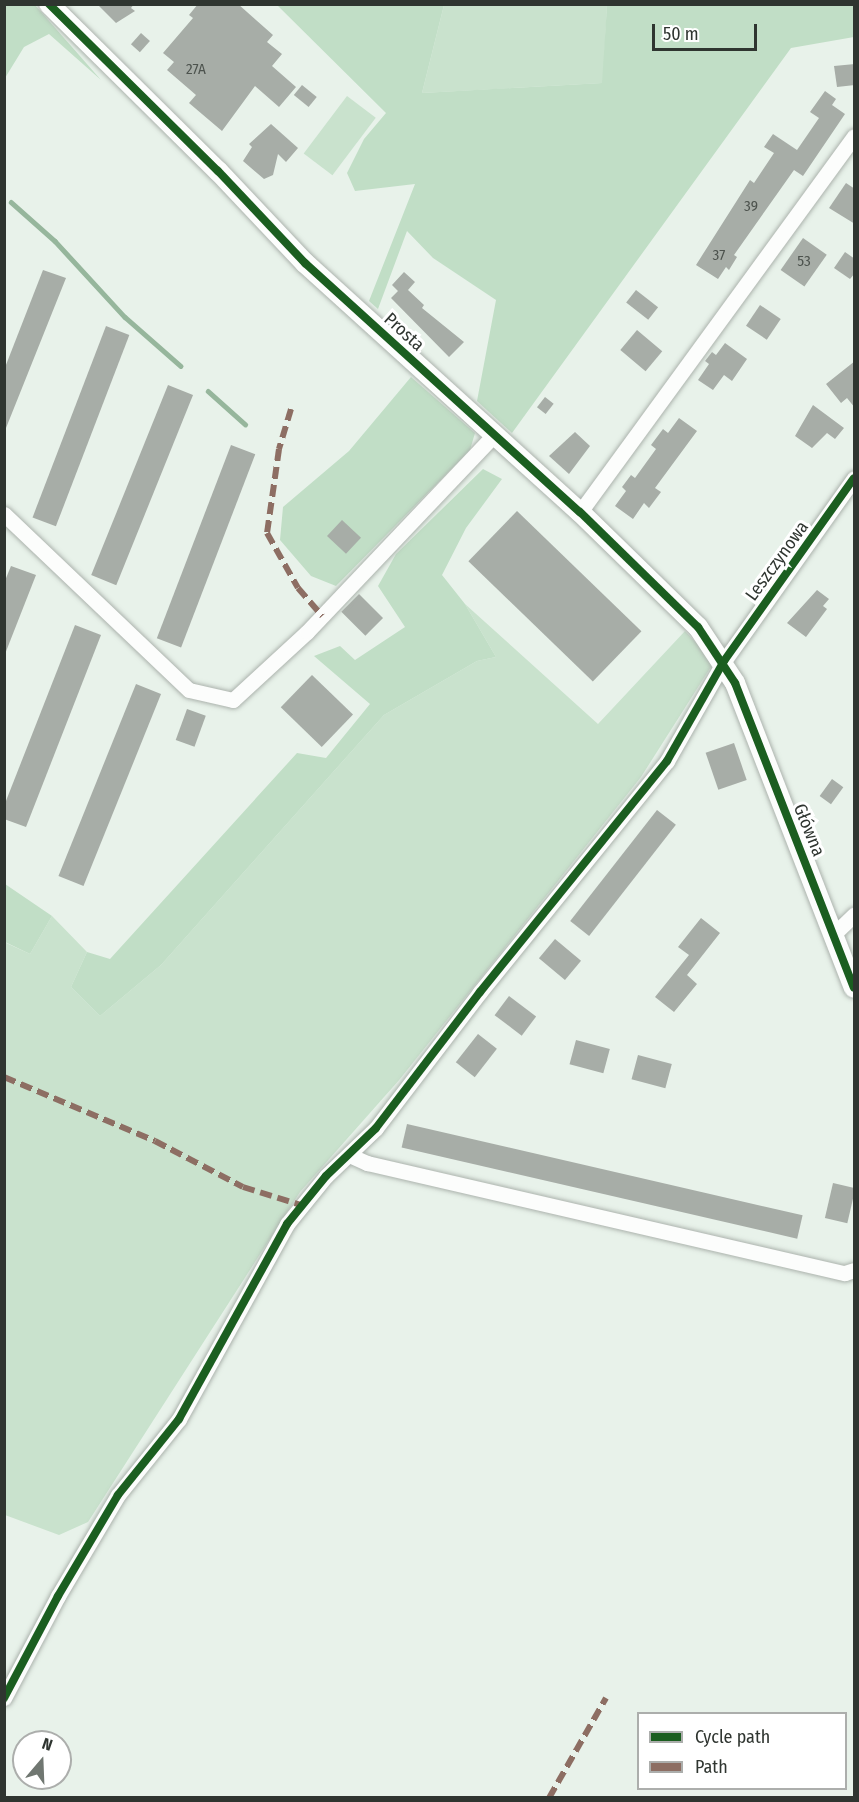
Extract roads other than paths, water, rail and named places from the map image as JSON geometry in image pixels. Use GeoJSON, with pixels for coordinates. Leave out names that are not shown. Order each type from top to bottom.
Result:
{"type":"FeatureCollection","features":[{"type":"Feature","properties":{"kind":"street","name":"Prosta"},"geometry":{"type":"LineString","coordinates":[[49,4],[305,262],[580,512],[692,620],[724,661],[735,683]]}},
{"type":"Feature","properties":{"kind":"street"},"geometry":{"type":"LineString","coordinates":[[580,512],[855,136]]}},
{"type":"Feature","properties":{"kind":"street"},"geometry":{"type":"LineString","coordinates":[[4,514],[189,690],[233,700],[308,632],[494,435]]}},
{"type":"Feature","properties":{"kind":"street","name":"Leszczynowa"},"geometry":{"type":"LineString","coordinates":[[4,1698],[58,1596],[118,1495],[179,1419],[287,1224],[313,1191],[376,1128],[480,992],[667,761],[724,661],[855,478]]}},
{"type":"Feature","properties":{"kind":"street","name":"Główna"},"geometry":{"type":"LineString","coordinates":[[735,683],[855,988]]}},
{"type":"Feature","properties":{"kind":"street"},"geometry":{"type":"LineString","coordinates":[[834,934],[855,915]]}},
{"type":"Feature","properties":{"kind":"street"},"geometry":{"type":"LineString","coordinates":[[349,1155],[367,1163],[845,1273],[855,1270]]}},
{"type":"Feature","properties":{"kind":"waterway"},"geometry":{"type":"LineString","coordinates":[[11,202],[55,241],[125,317],[181,366]]}},
{"type":"Feature","properties":{"kind":"waterway"},"geometry":{"type":"LineString","coordinates":[[208,391],[245,424]]}}]}
